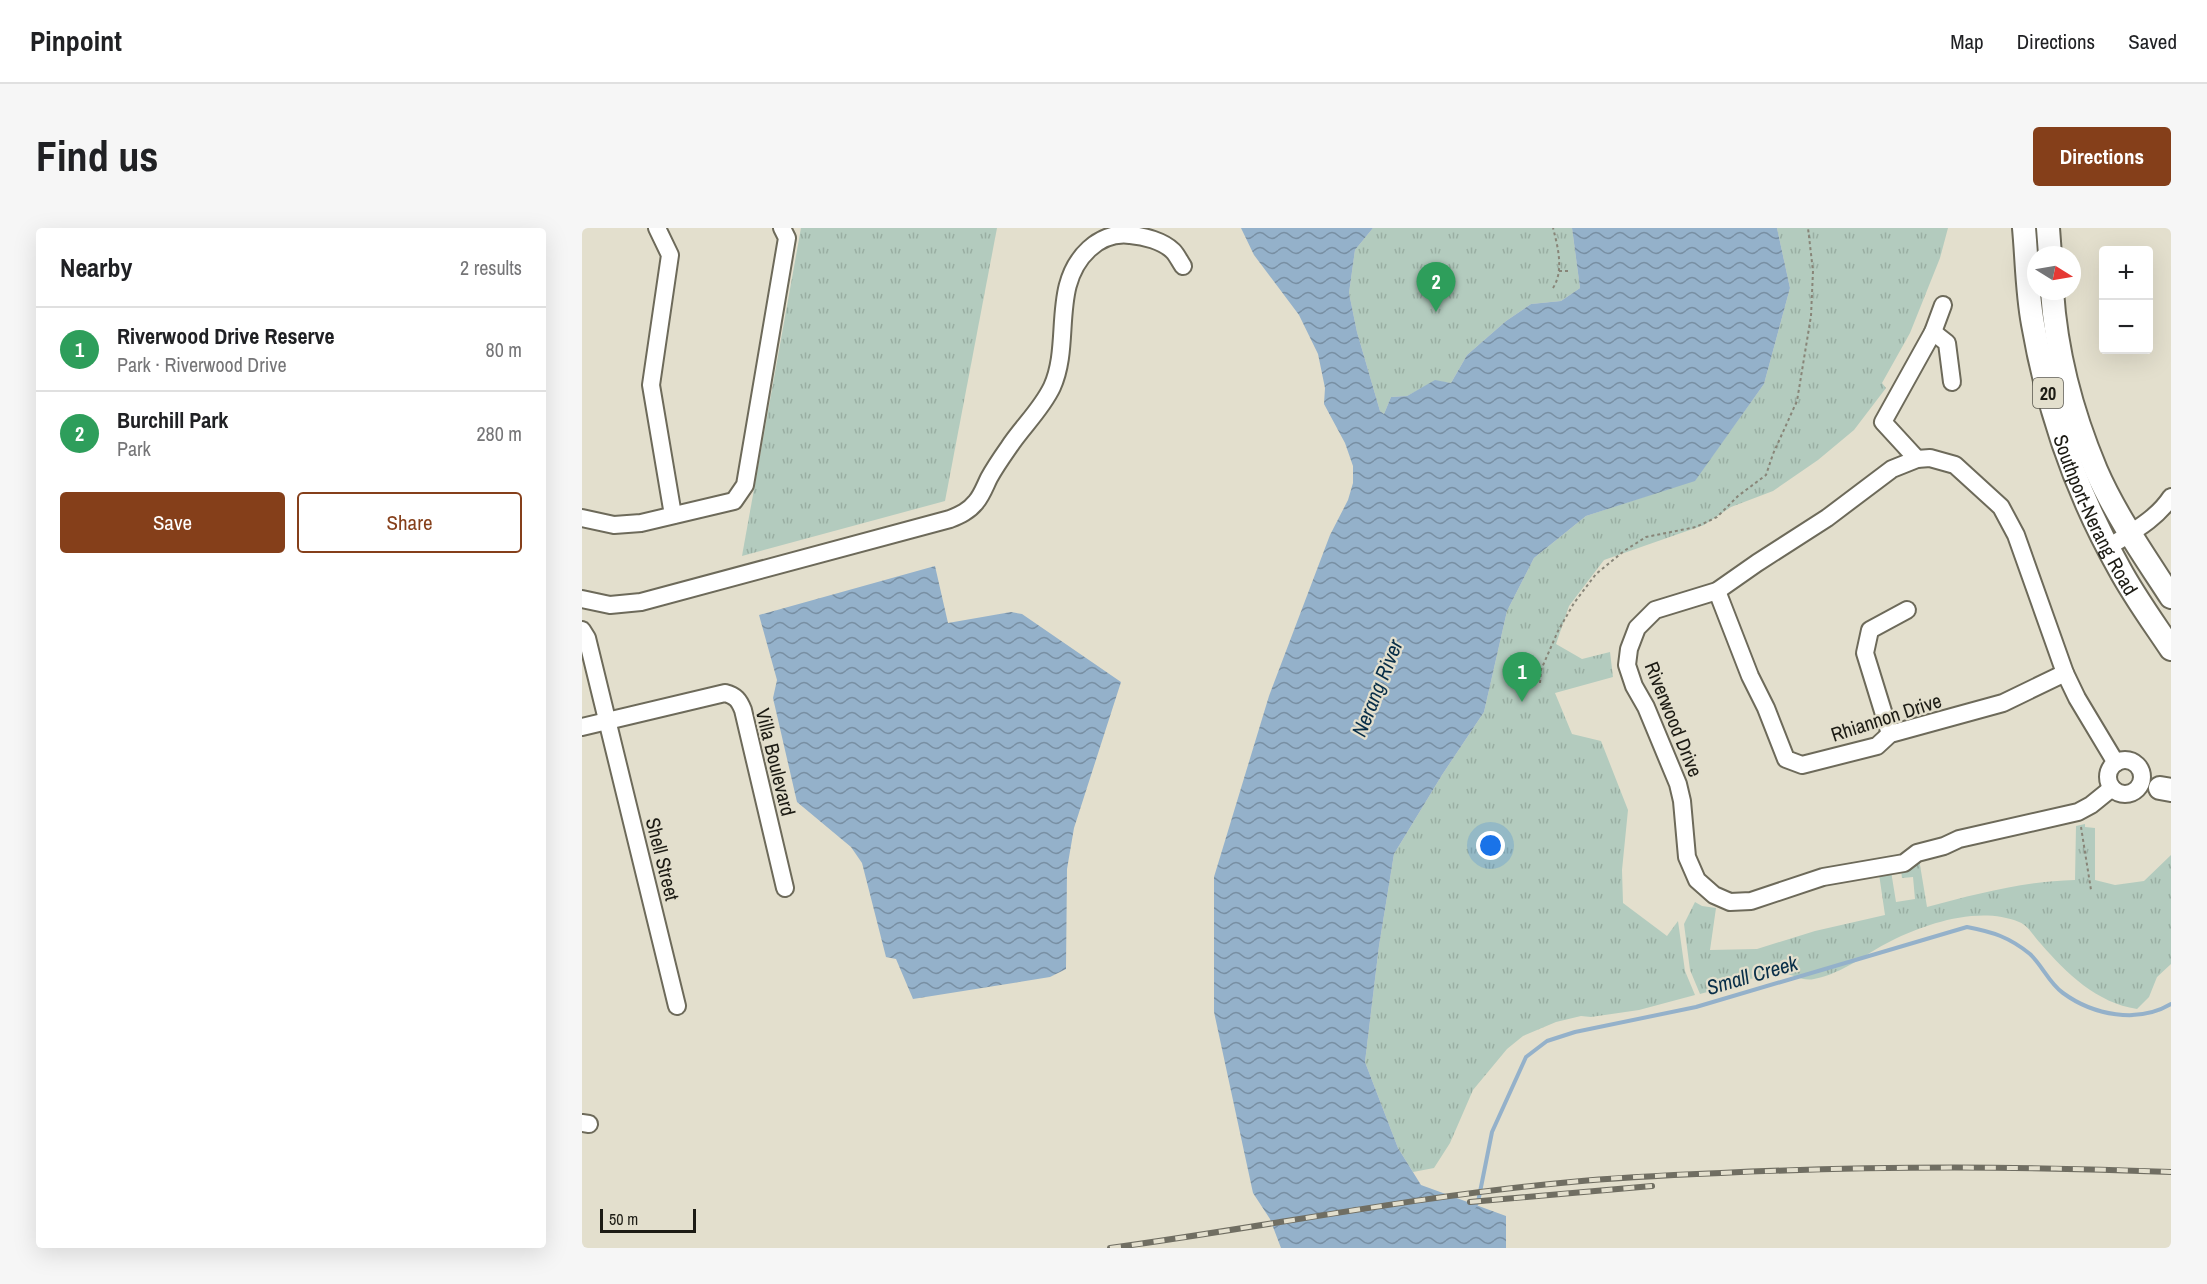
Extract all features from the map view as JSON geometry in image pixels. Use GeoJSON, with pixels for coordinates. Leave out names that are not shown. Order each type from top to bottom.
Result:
{"type":"FeatureCollection","features":[{"type":"Feature","properties":{"kind":"main road","name":"Southport-Nerang Road"},"geometry":{"type":"LineString","coordinates":[[2024,228],[2032,322],[2053,415],[2087,507],[2107,548],[2134,594],[2171,649]]}},
{"type":"Feature","properties":{"kind":"main road"},"geometry":{"type":"LineString","coordinates":[[2048,228],[2049,246]]}},
{"type":"Feature","properties":{"kind":"main road","name":"Southport-Nerang Road"},"geometry":{"type":"LineString","coordinates":[[2053,300],[2061,362],[2096,471],[2130,533],[2171,597]]}},
{"type":"Feature","properties":{"kind":"street"},"geometry":{"type":"LineString","coordinates":[[657,228],[670,255],[651,385],[673,515]]}},
{"type":"Feature","properties":{"kind":"street"},"geometry":{"type":"LineString","coordinates":[[582,518],[614,525],[641,524],[734,501],[745,485],[787,238],[782,228]]}},
{"type":"Feature","properties":{"kind":"street"},"geometry":{"type":"LineString","coordinates":[[582,599],[610,605],[641,602],[966,513],[976,502],[1011,444],[1052,388],[1063,342],[1066,292],[1071,274],[1082,256],[1096,242],[1112,235],[1128,234],[1148,238],[1173,250],[1182,266]]}},
{"type":"Feature","properties":{"kind":"street"},"geometry":{"type":"LineString","coordinates":[[1943,305],[1933,332],[1883,422],[1917,459],[1930,458],[1955,465],[2001,507],[2016,534],[2065,673],[2077,698],[2116,763]]}},
{"type":"Feature","properties":{"kind":"street"},"geometry":{"type":"LineString","coordinates":[[1933,332],[1947,342],[1952,382]]}},
{"type":"Feature","properties":{"kind":"street","name":"Riverwood Drive"},"geometry":{"type":"LineString","coordinates":[[1917,459],[1892,469],[1827,518],[1757,562],[1717,591],[1655,610],[1637,628],[1629,649],[1628,665],[1634,686],[1646,707],[1678,784],[1682,801],[1687,857],[1697,880],[1714,895],[1730,902],[1751,901],[1823,877],[1904,863],[1917,853],[1944,846],[1959,839],[2078,812],[2112,788]]}},
{"type":"Feature","properties":{"kind":"street"},"geometry":{"type":"LineString","coordinates":[[2107,548],[2164,508],[2171,497]]}},
{"type":"Feature","properties":{"kind":"street","name":"Rhiannon Drive"},"geometry":{"type":"LineString","coordinates":[[1717,591],[1786,759],[1802,765],[1877,746],[1890,734],[2003,703],[2065,673]]}},
{"type":"Feature","properties":{"kind":"street"},"geometry":{"type":"LineString","coordinates":[[1890,734],[1864,653],[1870,630],[1906,610]]}},
{"type":"Feature","properties":{"kind":"street","name":"Shell Street"},"geometry":{"type":"LineString","coordinates":[[582,630],[587,638],[608,721],[677,1006]]}},
{"type":"Feature","properties":{"kind":"street","name":"Villa Boulevard"},"geometry":{"type":"LineString","coordinates":[[582,727],[725,693],[740,700],[785,888]]}},
{"type":"Feature","properties":{"kind":"street"},"geometry":{"type":"LineString","coordinates":[[2129,761],[2138,767],[2152,783],[2168,792],[2135,791],[2123,794],[2112,788],[2108,776],[2109,770],[2116,763],[2129,761]]}},
{"type":"Feature","properties":{"kind":"street"},"geometry":{"type":"LineString","coordinates":[[2135,791],[2141,780],[2138,767]]}},
{"type":"Feature","properties":{"kind":"path"},"geometry":{"type":"LineString","coordinates":[[1553,228],[1559,271],[1558,281],[1553,288]]}},
{"type":"Feature","properties":{"kind":"path"},"geometry":{"type":"LineString","coordinates":[[1540,682],[1541,670],[1558,631],[1574,603],[1596,574],[1624,551],[1646,537],[1696,527],[1717,517],[1738,496],[1766,476],[1773,454],[1797,401],[1809,327],[1813,271],[1808,228]]}},
{"type":"Feature","properties":{"kind":"path"},"geometry":{"type":"LineString","coordinates":[[1559,271],[1569,271]]}},
{"type":"Feature","properties":{"kind":"path"},"geometry":{"type":"LineString","coordinates":[[2078,812],[2091,890]]}},
{"type":"Feature","properties":{"kind":"green space"},"geometry":{"type":"Polygon","coordinates":[[[801,228],[997,228],[945,501],[742,556],[801,228]]]}},
{"type":"Feature","properties":{"kind":"green space"},"geometry":{"type":"Polygon","coordinates":[[[1373,228],[1572,228],[1580,288],[1561,301],[1531,304],[1506,321],[1467,355],[1451,383],[1435,381],[1407,396],[1391,397],[1384,414],[1380,411],[1357,332],[1349,293],[1355,250],[1373,228]]]}},
{"type":"Feature","properties":{"kind":"green space"},"geometry":{"type":"Polygon","coordinates":[[[1777,228],[1948,228],[1940,258],[1910,333],[1882,383],[1886,388],[1854,430],[1818,460],[1773,491],[1731,507],[1704,525],[1604,560],[1569,606],[1556,644],[1582,659],[1610,652],[1613,677],[1555,693],[1572,734],[1601,741],[1628,810],[1622,870],[1623,903],[1667,936],[1678,921],[1685,971],[1695,995],[1639,1010],[1591,1017],[1581,1016],[1556,1022],[1523,1036],[1507,1049],[1473,1090],[1450,1143],[1434,1168],[1413,1172],[1398,1148],[1365,1062],[1379,946],[1394,854],[1484,712],[1507,611],[1534,558],[1586,516],[1695,480],[1764,384],[1790,288],[1777,228]]]}},
{"type":"Feature","properties":{"kind":"green space"},"geometry":{"type":"Polygon","coordinates":[[[2085,824],[2085,827],[2095,828],[2095,880],[2115,885],[2144,881],[2171,855],[2171,964],[2157,977],[2149,997],[2137,1009],[2122,1006],[2083,985],[2061,966],[2028,929],[2019,922],[2004,917],[1971,916],[1921,928],[1891,941],[1835,972],[1809,980],[1788,974],[1769,975],[1700,994],[1690,970],[1684,924],[1695,902],[1702,906],[1716,908],[1710,950],[1757,949],[1815,931],[1885,915],[1879,874],[1891,871],[1896,902],[1915,899],[1913,877],[1902,878],[1901,870],[1919,859],[1927,907],[2019,886],[2075,880],[2076,826],[2085,824]]]}},
{"type":"Feature","properties":{"kind":"water","name":"Nerang River"},"geometry":{"type":"Polygon","coordinates":[[[1241,228],[1373,228],[1355,250],[1349,293],[1357,332],[1380,411],[1384,414],[1391,397],[1407,396],[1435,380],[1451,383],[1467,355],[1506,321],[1531,304],[1561,301],[1580,288],[1572,228],[1777,228],[1790,288],[1764,384],[1695,481],[1586,516],[1534,558],[1507,611],[1484,712],[1394,854],[1379,946],[1365,1062],[1398,1148],[1421,1185],[1506,1216],[1506,1248],[1281,1248],[1270,1219],[1253,1193],[1214,1012],[1214,877],[1269,696],[1330,535],[1348,500],[1353,483],[1353,466],[1345,443],[1324,404],[1325,388],[1318,354],[1299,315],[1254,255],[1241,228]]]}},
{"type":"Feature","properties":{"kind":"water"},"geometry":{"type":"Polygon","coordinates":[[[935,566],[948,623],[1011,612],[1022,614],[1121,682],[1074,828],[1067,869],[1066,969],[1050,977],[913,999],[896,959],[886,957],[862,863],[851,847],[797,802],[773,698],[777,680],[759,615],[935,566]]]}},
{"type":"Feature","properties":{"kind":"waterway","name":"Small Creek"},"geometry":{"type":"LineString","coordinates":[[1472,1209],[1478,1202],[1492,1132],[1526,1057],[1547,1041],[1575,1032],[1696,1007],[1967,927],[1985,931],[2015,943],[2034,958],[2058,989],[2088,1007],[2130,1015],[2144,1014],[2171,1004]]}},
{"type":"Feature","properties":{"kind":"railway"},"geometry":{"type":"LineString","coordinates":[[1110,1248],[1398,1203],[1513,1188],[1608,1179],[1890,1168],[2171,1172]]}},
{"type":"Feature","properties":{"kind":"railway"},"geometry":{"type":"LineString","coordinates":[[1470,1202],[1652,1186]]}},
{"type":"Feature","properties":{"kind":"place","name":"Burchill Park"},"geometry":{"type":"Point","coordinates":[1436,312]}},
{"type":"Feature","properties":{"kind":"place","name":"Riverwood Drive Reserve"},"geometry":{"type":"Point","coordinates":[1522,702]}}]}
